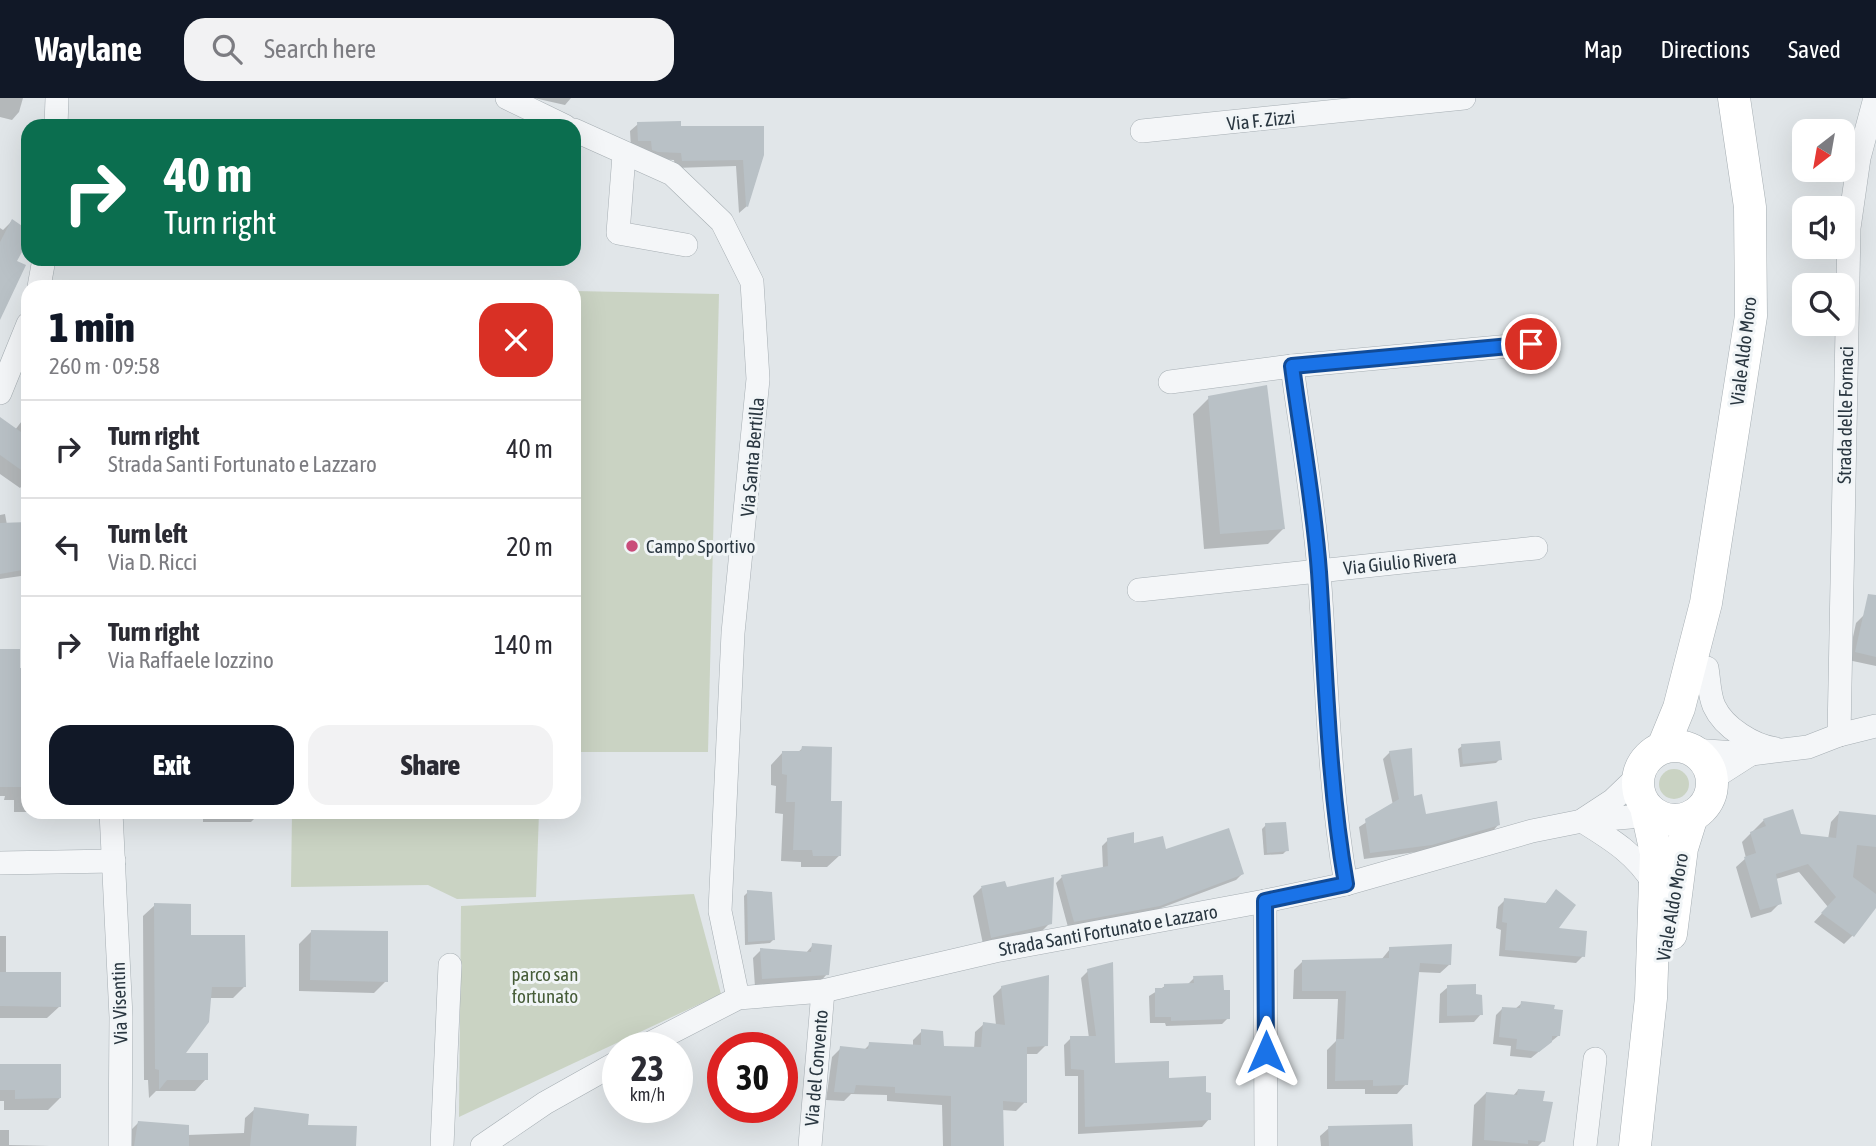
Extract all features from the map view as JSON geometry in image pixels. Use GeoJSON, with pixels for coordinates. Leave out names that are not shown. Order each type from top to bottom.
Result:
{"type":"FeatureCollection","features":[{"type":"Feature","properties":{"kind":"main road","name":"Viale Aldo Moro"},"geometry":{"type":"LineString","coordinates":[[1682,749],[1679,708],[1706,603],[1751,316],[1750,206],[1734,98]]}},
{"type":"Feature","properties":{"kind":"main road","name":"Viale Aldo Moro"},"geometry":{"type":"LineString","coordinates":[[1682,749],[1700,710],[1707,668],[1706,603]]}},
{"type":"Feature","properties":{"kind":"main road","name":"Strada Santi Fortunato e Lazzaro"},"geometry":{"type":"LineString","coordinates":[[1638,776],[1650,755],[1682,749]]}},
{"type":"Feature","properties":{"kind":"main road"},"geometry":{"type":"LineString","coordinates":[[1638,776],[1639,792],[1646,807],[1667,820],[1692,816],[1708,801],[1712,779],[1706,762],[1682,749]]}},
{"type":"Feature","properties":{"kind":"main road","name":"Viale Aldo Moro"},"geometry":{"type":"LineString","coordinates":[[1634,1146],[1651,999],[1656,853],[1646,807]]}},
{"type":"Feature","properties":{"kind":"main road","name":"Viale Aldo Moro"},"geometry":{"type":"LineString","coordinates":[[1651,999],[1670,939],[1682,848],[1692,816]]}},
{"type":"Feature","properties":{"kind":"street"},"geometry":{"type":"LineString","coordinates":[[56,119],[57,98]]}},
{"type":"Feature","properties":{"kind":"street"},"geometry":{"type":"LineString","coordinates":[[507,98],[550,119]]}},
{"type":"Feature","properties":{"kind":"street","name":"Via F. Zizzi"},"geometry":{"type":"LineString","coordinates":[[1142,131],[1262,109],[1464,98]]}},
{"type":"Feature","properties":{"kind":"street","name":"Strada delle Fornaci"},"geometry":{"type":"LineString","coordinates":[[1839,735],[1849,228],[1859,158],[1875,98]]}},
{"type":"Feature","properties":{"kind":"street","name":"Via Santa Bertilla"},"geometry":{"type":"LineString","coordinates":[[581,134],[624,155],[672,174],[722,222],[752,282],[758,379],[733,633],[720,911],[738,998]]}},
{"type":"Feature","properties":{"kind":"street"},"geometry":{"type":"LineString","coordinates":[[624,155],[618,233],[686,245]]}},
{"type":"Feature","properties":{"kind":"street"},"geometry":{"type":"LineString","coordinates":[[0,393],[21,341]]}},
{"type":"Feature","properties":{"kind":"street"},"geometry":{"type":"LineString","coordinates":[[1170,382],[1292,366],[1531,344]]}},
{"type":"Feature","properties":{"kind":"street"},"geometry":{"type":"LineString","coordinates":[[1292,366],[1319,570],[1323,679],[1337,832],[1346,884]]}},
{"type":"Feature","properties":{"kind":"street","name":"Via Giulio Rivera"},"geometry":{"type":"LineString","coordinates":[[1139,590],[1536,548]]}},
{"type":"Feature","properties":{"kind":"street","name":"Viale Aldo Moro"},"geometry":{"type":"LineString","coordinates":[[1707,668],[1714,707],[1731,727],[1761,747],[1782,751]]}},
{"type":"Feature","properties":{"kind":"street"},"geometry":{"type":"LineString","coordinates":[[1682,749],[1751,754],[1782,751],[1808,747],[1839,735],[1876,726]]}},
{"type":"Feature","properties":{"kind":"street"},"geometry":{"type":"LineString","coordinates":[[1712,779],[1751,754]]}},
{"type":"Feature","properties":{"kind":"street","name":"Strada Santi Fortunato e Lazzaro"},"geometry":{"type":"LineString","coordinates":[[1582,821],[1614,800],[1638,776]]}},
{"type":"Feature","properties":{"kind":"street","name":"Strada Santi Fortunato e Lazzaro"},"geometry":{"type":"LineString","coordinates":[[672,1032],[738,998],[823,990],[995,951],[1346,884],[1532,831],[1582,821],[1630,817],[1646,807]]}},
{"type":"Feature","properties":{"kind":"street","name":"Via Visentin"},"geometry":{"type":"LineString","coordinates":[[111,819],[121,1017],[120,1146]]}},
{"type":"Feature","properties":{"kind":"street","name":"Viale Aldo Moro"},"geometry":{"type":"LineString","coordinates":[[1582,821],[1626,848],[1644,867],[1654,884]]}},
{"type":"Feature","properties":{"kind":"street"},"geometry":{"type":"LineString","coordinates":[[0,863],[114,861]]}},
{"type":"Feature","properties":{"kind":"street"},"geometry":{"type":"LineString","coordinates":[[1265,901],[1266,1146]]}},
{"type":"Feature","properties":{"kind":"street"},"geometry":{"type":"LineString","coordinates":[[442,1146],[450,965]]}},
{"type":"Feature","properties":{"kind":"street","name":"Via del Convento"},"geometry":{"type":"LineString","coordinates":[[810,1146],[823,990]]}},
{"type":"Feature","properties":{"kind":"street"},"geometry":{"type":"LineString","coordinates":[[1585,1146],[1595,1059]]}},
{"type":"Feature","properties":{"kind":"street"},"geometry":{"type":"LineString","coordinates":[[482,1146],[545,1103],[602,1071]]}},
{"type":"Feature","properties":{"kind":"green space","name":"Campo Sportivo"},"geometry":{"type":"Polygon","coordinates":[[[581,291],[719,294],[708,752],[581,752],[581,291]]]}},
{"type":"Feature","properties":{"kind":"green space"},"geometry":{"type":"Polygon","coordinates":[[[1674,769],[1685,773],[1689,784],[1685,795],[1674,799],[1663,795],[1659,784],[1663,773],[1674,769]]]}},
{"type":"Feature","properties":{"kind":"green space"},"geometry":{"type":"Polygon","coordinates":[[[292,819],[539,819],[536,897],[457,899],[428,885],[291,887],[292,819]]]}},
{"type":"Feature","properties":{"kind":"green space","name":"parco san fortunato"},"geometry":{"type":"Polygon","coordinates":[[[694,894],[721,994],[640,1032],[602,1032],[602,1050],[459,1117],[461,906],[694,894]]]}},
{"type":"Feature","properties":{"kind":"building"},"geometry":{"type":"Polygon","coordinates":[[[681,121],[681,126],[764,126],[764,155],[748,207],[743,160],[682,161],[681,153],[658,152],[652,150],[651,141],[638,141],[637,122],[681,121]]]}},
{"type":"Feature","properties":{"kind":"building"},"geometry":{"type":"Polygon","coordinates":[[[12,219],[21,225],[21,254],[17,261],[21,266],[26,266],[0,320],[0,242],[12,219]]]}},
{"type":"Feature","properties":{"kind":"building"},"geometry":{"type":"Polygon","coordinates":[[[1267,385],[1285,529],[1220,534],[1208,396],[1267,385]]]}},
{"type":"Feature","properties":{"kind":"building"},"geometry":{"type":"Polygon","coordinates":[[[0,417],[21,432],[21,470],[0,455],[0,417]]]}},
{"type":"Feature","properties":{"kind":"building"},"geometry":{"type":"Polygon","coordinates":[[[21,522],[21,570],[0,574],[0,523],[21,522]]]}},
{"type":"Feature","properties":{"kind":"building"},"geometry":{"type":"Polygon","coordinates":[[[1868,594],[1876,595],[1876,657],[1855,652],[1868,594]]]}},
{"type":"Feature","properties":{"kind":"building"},"geometry":{"type":"Polygon","coordinates":[[[0,649],[20,649],[21,787],[0,787],[0,649]]]}},
{"type":"Feature","properties":{"kind":"building"},"geometry":{"type":"Polygon","coordinates":[[[1500,741],[1502,760],[1463,764],[1461,744],[1500,741]]]}},
{"type":"Feature","properties":{"kind":"building"},"geometry":{"type":"Polygon","coordinates":[[[802,746],[832,747],[831,801],[842,801],[841,856],[813,856],[812,850],[793,850],[795,802],[786,802],[787,775],[782,774],[782,751],[801,751],[802,746]]]}},
{"type":"Feature","properties":{"kind":"building"},"geometry":{"type":"Polygon","coordinates":[[[1412,748],[1414,796],[1422,794],[1426,814],[1497,801],[1500,825],[1432,845],[1370,853],[1365,819],[1399,799],[1389,751],[1412,748]]]}},
{"type":"Feature","properties":{"kind":"building"},"geometry":{"type":"Polygon","coordinates":[[[1793,809],[1801,834],[1836,838],[1839,811],[1876,815],[1876,847],[1857,845],[1853,877],[1876,894],[1876,908],[1854,937],[1821,913],[1836,897],[1808,864],[1776,874],[1782,904],[1760,910],[1744,857],[1756,853],[1750,832],[1766,826],[1763,819],[1793,809]]]}},
{"type":"Feature","properties":{"kind":"building"},"geometry":{"type":"Polygon","coordinates":[[[1286,822],[1289,851],[1267,853],[1265,823],[1286,822]]]}},
{"type":"Feature","properties":{"kind":"building"},"geometry":{"type":"Polygon","coordinates":[[[1229,828],[1244,874],[1160,906],[1074,922],[1061,875],[1108,866],[1107,838],[1134,832],[1134,843],[1163,836],[1166,849],[1229,828]]]}},
{"type":"Feature","properties":{"kind":"building"},"geometry":{"type":"Polygon","coordinates":[[[1054,877],[1052,924],[991,938],[981,886],[1005,881],[1007,887],[1054,877]]]}},
{"type":"Feature","properties":{"kind":"building"},"geometry":{"type":"Polygon","coordinates":[[[1556,889],[1576,905],[1559,928],[1587,931],[1585,957],[1505,950],[1507,923],[1502,922],[1504,898],[1546,903],[1556,889]]]}},
{"type":"Feature","properties":{"kind":"building"},"geometry":{"type":"Polygon","coordinates":[[[747,890],[772,892],[775,940],[748,942],[747,890]]]}},
{"type":"Feature","properties":{"kind":"building"},"geometry":{"type":"Polygon","coordinates":[[[154,903],[191,904],[191,935],[245,935],[246,987],[212,987],[209,1022],[186,1053],[208,1053],[208,1080],[167,1080],[159,1090],[159,1070],[155,1069],[154,903]]]}},
{"type":"Feature","properties":{"kind":"building"},"geometry":{"type":"Polygon","coordinates":[[[311,930],[388,931],[388,982],[310,980],[311,930]]]}},
{"type":"Feature","properties":{"kind":"building"},"geometry":{"type":"Polygon","coordinates":[[[812,943],[832,945],[829,975],[762,979],[760,948],[811,952],[812,943]]]}},
{"type":"Feature","properties":{"kind":"building"},"geometry":{"type":"Polygon","coordinates":[[[1452,944],[1451,965],[1420,963],[1408,1085],[1373,1086],[1373,1080],[1335,1081],[1336,1039],[1344,1039],[1346,991],[1302,991],[1302,960],[1389,958],[1389,947],[1452,944]]]}},
{"type":"Feature","properties":{"kind":"building"},"geometry":{"type":"Polygon","coordinates":[[[1113,962],[1115,1063],[1169,1061],[1169,1078],[1206,1076],[1206,1092],[1211,1093],[1211,1120],[1085,1127],[1084,1070],[1071,1069],[1070,1036],[1096,1036],[1087,969],[1113,962]]]}},
{"type":"Feature","properties":{"kind":"building"},"geometry":{"type":"Polygon","coordinates":[[[0,972],[61,972],[61,1007],[0,1006],[0,972]]]}},
{"type":"Feature","properties":{"kind":"building"},"geometry":{"type":"Polygon","coordinates":[[[1049,975],[1048,1046],[1027,1047],[1027,1103],[1003,1101],[1004,1146],[951,1146],[951,1096],[895,1093],[895,1087],[856,1085],[854,1093],[834,1092],[840,1046],[868,1049],[869,1042],[921,1045],[921,1029],[943,1031],[944,1046],[981,1047],[983,1022],[1005,1025],[1001,986],[1049,975]]]}},
{"type":"Feature","properties":{"kind":"building"},"geometry":{"type":"Polygon","coordinates":[[[1223,975],[1224,990],[1230,990],[1230,1019],[1171,1021],[1171,1017],[1155,1017],[1155,988],[1164,988],[1164,984],[1194,983],[1193,976],[1223,975]]]}},
{"type":"Feature","properties":{"kind":"building"},"geometry":{"type":"Polygon","coordinates":[[[1476,984],[1476,994],[1482,995],[1483,1015],[1447,1016],[1447,985],[1476,984]]]}},
{"type":"Feature","properties":{"kind":"building"},"geometry":{"type":"Polygon","coordinates":[[[1521,1001],[1555,1005],[1554,1009],[1563,1010],[1560,1036],[1552,1036],[1552,1042],[1539,1052],[1516,1049],[1517,1039],[1499,1037],[1502,1007],[1520,1008],[1521,1001]]]}},
{"type":"Feature","properties":{"kind":"building"},"geometry":{"type":"Polygon","coordinates":[[[0,1064],[61,1064],[61,1098],[15,1099],[15,1090],[0,1090],[0,1064]]]}},
{"type":"Feature","properties":{"kind":"building"},"geometry":{"type":"Polygon","coordinates":[[[1518,1089],[1545,1091],[1543,1101],[1553,1102],[1545,1142],[1528,1140],[1528,1144],[1484,1140],[1486,1092],[1517,1095],[1518,1089]]]}},
{"type":"Feature","properties":{"kind":"building"},"geometry":{"type":"Polygon","coordinates":[[[254,1107],[309,1114],[308,1125],[357,1126],[356,1146],[250,1146],[254,1107]]]}},
{"type":"Feature","properties":{"kind":"building"},"geometry":{"type":"Polygon","coordinates":[[[138,1121],[189,1125],[189,1146],[134,1146],[138,1121]]]}},
{"type":"Feature","properties":{"kind":"building"},"geometry":{"type":"Polygon","coordinates":[[[1412,1124],[1413,1146],[1329,1146],[1328,1126],[1412,1124]]]}},
{"type":"Feature","properties":{"kind":"place","name":"Campo Sportivo"},"geometry":{"type":"Point","coordinates":[632,546]}},
{"type":"Feature","properties":{"kind":"route"},"geometry":{"type":"LineString","coordinates":[[1266,1052],[1265,901],[1346,884],[1337,832],[1323,679],[1319,570],[1292,366],[1531,344]]}}]}
